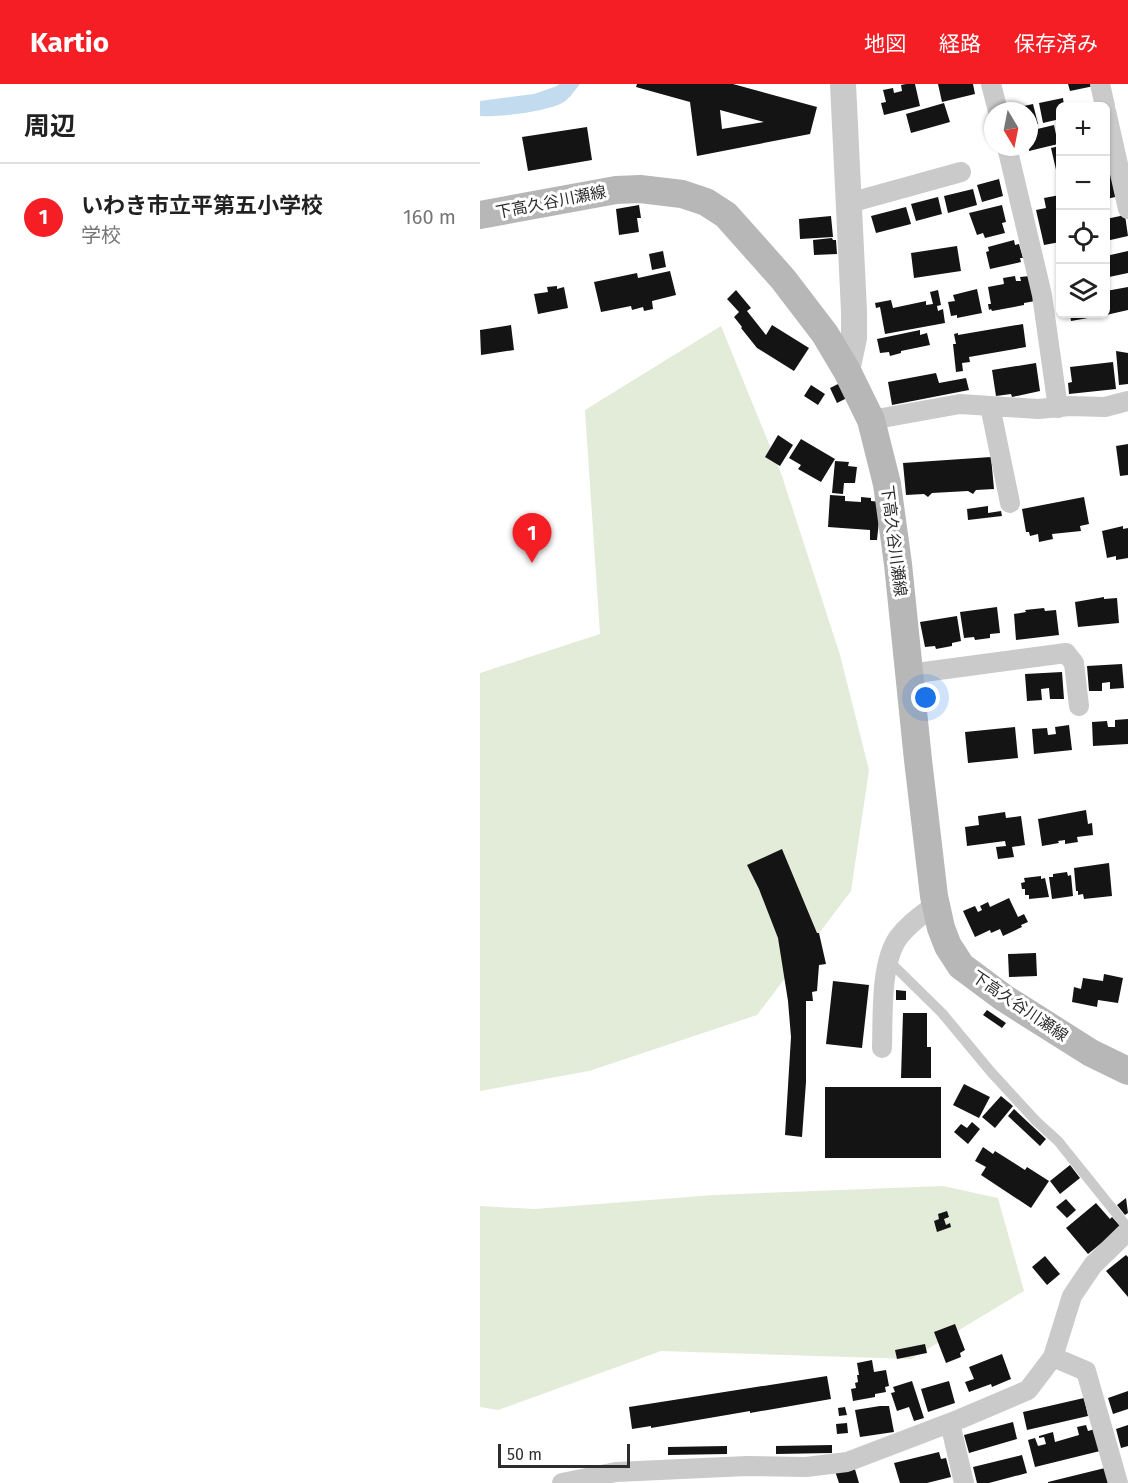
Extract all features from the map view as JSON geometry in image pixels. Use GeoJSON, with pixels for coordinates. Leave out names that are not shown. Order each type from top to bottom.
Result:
{"type":"FeatureCollection","features":[{"type":"Feature","properties":{"kind":"main road","name":"下高久谷川瀬線"},"geometry":{"type":"LineString","coordinates":[[480,215],[616,190],[640,189],[682,194],[706,202],[726,215],[783,279],[825,334],[847,371],[871,420],[887,484],[928,851],[941,928],[948,946],[961,966],[1004,998],[1091,1053],[1128,1071]]}},
{"type":"Feature","properties":{"kind":"street"},"geometry":{"type":"LineString","coordinates":[[843,84],[854,310],[854,338],[847,371]]}},
{"type":"Feature","properties":{"kind":"street"},"geometry":{"type":"LineString","coordinates":[[991,84],[996,102]]}},
{"type":"Feature","properties":{"kind":"street"},"geometry":{"type":"LineString","coordinates":[[1100,84],[1104,102]]}},
{"type":"Feature","properties":{"kind":"street"},"geometry":{"type":"LineString","coordinates":[[1110,118],[1120,137],[1128,209]]}},
{"type":"Feature","properties":{"kind":"street"},"geometry":{"type":"LineString","coordinates":[[1009,156],[1042,295],[1058,408]]}},
{"type":"Feature","properties":{"kind":"street"},"geometry":{"type":"LineString","coordinates":[[849,203],[961,172]]}},
{"type":"Feature","properties":{"kind":"street"},"geometry":{"type":"LineString","coordinates":[[871,420],[960,404],[1011,409],[1105,408],[1128,401]]}},
{"type":"Feature","properties":{"kind":"street"},"geometry":{"type":"LineString","coordinates":[[990,406],[1010,503]]}},
{"type":"Feature","properties":{"kind":"street"},"geometry":{"type":"LineString","coordinates":[[909,674],[1066,653],[1074,663],[1079,706]]}},
{"type":"Feature","properties":{"kind":"street"},"geometry":{"type":"LineString","coordinates":[[882,1048],[885,984],[889,961],[897,939],[936,904]]}},
{"type":"Feature","properties":{"kind":"street"},"geometry":{"type":"LineString","coordinates":[[561,1483],[616,1472],[747,1466],[808,1475],[950,1423],[1028,1390],[1053,1357],[1072,1296],[1093,1265],[1128,1230]]}},
{"type":"Feature","properties":{"kind":"street"},"geometry":{"type":"LineString","coordinates":[[1053,1357],[1086,1371],[1118,1483]]}},
{"type":"Feature","properties":{"kind":"street"},"geometry":{"type":"LineString","coordinates":[[950,1423],[964,1483]]}},
{"type":"Feature","properties":{"kind":"lane"},"geometry":{"type":"LineString","coordinates":[[889,961],[942,1013],[991,1072],[1036,1121],[1058,1141],[1128,1230]]}},
{"type":"Feature","properties":{"kind":"green space"},"geometry":{"type":"Polygon","coordinates":[[[721,326],[782,476],[840,655],[869,770],[851,891],[757,1015],[589,1071],[480,1091],[480,673],[600,634],[585,410],[721,326]]]}},
{"type":"Feature","properties":{"kind":"green space"},"geometry":{"type":"Polygon","coordinates":[[[943,1186],[998,1198],[1024,1291],[911,1359],[661,1351],[498,1410],[480,1407],[480,1206],[534,1209],[714,1195],[943,1186]]]}},
{"type":"Feature","properties":{"kind":"water"},"geometry":{"type":"Polygon","coordinates":[[[559,84],[580,84],[566,100],[557,105],[523,113],[480,116],[480,101],[534,94],[559,84]]]}},
{"type":"Feature","properties":{"kind":"building"},"geometry":{"type":"Polygon","coordinates":[[[637,84],[733,84],[817,107],[810,134],[697,156],[690,102],[636,87],[637,84]],[[720,110],[722,129],[764,122],[720,110]]]}},
{"type":"Feature","properties":{"kind":"building"},"geometry":{"type":"Polygon","coordinates":[[[915,84],[920,106],[884,115],[881,103],[886,102],[883,90],[893,88],[894,93],[902,91],[901,85],[915,84]]]}},
{"type":"Feature","properties":{"kind":"building"},"geometry":{"type":"Polygon","coordinates":[[[938,84],[973,84],[975,94],[942,102],[938,84]]]}},
{"type":"Feature","properties":{"kind":"building"},"geometry":{"type":"Polygon","coordinates":[[[1068,84],[1094,84],[1094,86],[1070,91],[1068,84]]]}},
{"type":"Feature","properties":{"kind":"building"},"geometry":{"type":"Polygon","coordinates":[[[1063,98],[1064,102],[1056,102],[1056,120],[1043,123],[1039,103],[1063,98]]]}},
{"type":"Feature","properties":{"kind":"building"},"geometry":{"type":"Polygon","coordinates":[[[944,103],[950,122],[911,133],[906,114],[944,103]]]}},
{"type":"Feature","properties":{"kind":"building"},"geometry":{"type":"Polygon","coordinates":[[[1054,125],[1056,144],[1038,149],[1038,129],[1054,125]]]}},
{"type":"Feature","properties":{"kind":"building"},"geometry":{"type":"Polygon","coordinates":[[[587,127],[592,160],[528,171],[522,137],[587,127]]]}},
{"type":"Feature","properties":{"kind":"building"},"geometry":{"type":"Polygon","coordinates":[[[1056,147],[1056,170],[1051,148],[1056,147]]]}},
{"type":"Feature","properties":{"kind":"building"},"geometry":{"type":"Polygon","coordinates":[[[1113,169],[1120,196],[1110,198],[1110,170],[1113,169]]]}},
{"type":"Feature","properties":{"kind":"building"},"geometry":{"type":"Polygon","coordinates":[[[999,179],[1003,196],[982,202],[977,185],[999,179]]]}},
{"type":"Feature","properties":{"kind":"building"},"geometry":{"type":"Polygon","coordinates":[[[973,189],[977,205],[948,213],[944,196],[973,189]]]}},
{"type":"Feature","properties":{"kind":"building"},"geometry":{"type":"Polygon","coordinates":[[[1056,196],[1056,243],[1044,245],[1036,210],[1046,208],[1044,198],[1056,196]]]}},
{"type":"Feature","properties":{"kind":"building"},"geometry":{"type":"Polygon","coordinates":[[[938,197],[942,214],[916,221],[911,204],[938,197]]]}},
{"type":"Feature","properties":{"kind":"building"},"geometry":{"type":"Polygon","coordinates":[[[639,205],[641,218],[637,218],[639,232],[619,235],[616,209],[639,205]]]}},
{"type":"Feature","properties":{"kind":"building"},"geometry":{"type":"Polygon","coordinates":[[[1002,205],[1006,222],[1002,223],[1005,233],[985,238],[983,233],[977,235],[969,213],[1002,205]]]}},
{"type":"Feature","properties":{"kind":"building"},"geometry":{"type":"Polygon","coordinates":[[[906,207],[911,224],[876,233],[871,216],[906,207]]]}},
{"type":"Feature","properties":{"kind":"building"},"geometry":{"type":"Polygon","coordinates":[[[1125,215],[1128,236],[1110,240],[1110,218],[1125,215]]]}},
{"type":"Feature","properties":{"kind":"building"},"geometry":{"type":"Polygon","coordinates":[[[831,216],[833,237],[800,239],[799,219],[831,216]]]}},
{"type":"Feature","properties":{"kind":"building"},"geometry":{"type":"Polygon","coordinates":[[[832,238],[836,240],[837,254],[814,255],[813,240],[832,238]]]}},
{"type":"Feature","properties":{"kind":"building"},"geometry":{"type":"Polygon","coordinates":[[[1014,240],[1015,245],[1019,244],[1023,258],[1020,258],[1021,262],[990,269],[986,252],[989,251],[988,247],[1014,240]]]}},
{"type":"Feature","properties":{"kind":"building"},"geometry":{"type":"Polygon","coordinates":[[[957,246],[961,271],[914,278],[911,253],[957,246]]]}},
{"type":"Feature","properties":{"kind":"building"},"geometry":{"type":"Polygon","coordinates":[[[663,251],[666,267],[652,270],[649,254],[663,251]]]}},
{"type":"Feature","properties":{"kind":"building"},"geometry":{"type":"Polygon","coordinates":[[[1128,251],[1128,273],[1110,277],[1110,255],[1128,251]]]}},
{"type":"Feature","properties":{"kind":"building"},"geometry":{"type":"Polygon","coordinates":[[[670,271],[676,295],[652,301],[653,309],[644,311],[643,307],[632,310],[631,306],[601,312],[594,282],[637,273],[638,278],[670,271]]]}},
{"type":"Feature","properties":{"kind":"building"},"geometry":{"type":"Polygon","coordinates":[[[1015,276],[1016,281],[1021,281],[1020,277],[1030,276],[1035,301],[1024,303],[1024,305],[989,310],[988,304],[991,304],[988,287],[1004,284],[1003,278],[1015,276]]]}},
{"type":"Feature","properties":{"kind":"building"},"geometry":{"type":"Polygon","coordinates":[[[557,286],[557,289],[564,287],[568,308],[538,314],[534,294],[548,292],[547,287],[557,286]]]}},
{"type":"Feature","properties":{"kind":"building"},"geometry":{"type":"Polygon","coordinates":[[[1128,287],[1128,310],[1110,314],[1110,290],[1128,287]]]}},
{"type":"Feature","properties":{"kind":"building"},"geometry":{"type":"Polygon","coordinates":[[[977,289],[982,313],[957,318],[957,315],[951,316],[948,302],[955,301],[953,295],[977,289]]]}},
{"type":"Feature","properties":{"kind":"building"},"geometry":{"type":"Polygon","coordinates":[[[736,290],[751,308],[747,311],[766,335],[772,325],[809,348],[794,371],[757,348],[741,328],[734,317],[739,312],[727,299],[736,290]]]}},
{"type":"Feature","properties":{"kind":"building"},"geometry":{"type":"Polygon","coordinates":[[[938,290],[941,305],[937,306],[938,311],[943,309],[945,323],[885,334],[880,307],[876,308],[875,303],[891,300],[893,308],[926,301],[926,305],[933,304],[930,292],[938,290]]]}},
{"type":"Feature","properties":{"kind":"building"},"geometry":{"type":"Polygon","coordinates":[[[1071,318],[1088,318],[1071,321],[1071,318]]]}},
{"type":"Feature","properties":{"kind":"building"},"geometry":{"type":"Polygon","coordinates":[[[1023,324],[1026,347],[969,357],[970,362],[962,363],[963,371],[956,372],[954,334],[1023,324]]]}},
{"type":"Feature","properties":{"kind":"building"},"geometry":{"type":"Polygon","coordinates":[[[511,325],[514,350],[481,355],[480,330],[511,325]]]}},
{"type":"Feature","properties":{"kind":"building"},"geometry":{"type":"Polygon","coordinates":[[[920,330],[920,335],[927,333],[930,345],[901,351],[901,353],[890,356],[889,352],[880,353],[877,339],[920,330]]]}},
{"type":"Feature","properties":{"kind":"building"},"geometry":{"type":"Polygon","coordinates":[[[1116,351],[1128,353],[1128,384],[1119,385],[1116,351]]]}},
{"type":"Feature","properties":{"kind":"building"},"geometry":{"type":"Polygon","coordinates":[[[1113,362],[1116,389],[1069,394],[1068,383],[1072,382],[1070,367],[1113,362]]]}},
{"type":"Feature","properties":{"kind":"building"},"geometry":{"type":"Polygon","coordinates":[[[1036,363],[1040,391],[1012,397],[1011,394],[996,396],[992,370],[1036,363]]]}},
{"type":"Feature","properties":{"kind":"building"},"geometry":{"type":"Polygon","coordinates":[[[936,373],[939,383],[966,378],[969,390],[892,405],[888,382],[936,373]]]}},
{"type":"Feature","properties":{"kind":"building"},"geometry":{"type":"Polygon","coordinates":[[[842,382],[849,397],[837,403],[830,388],[842,382]]]}},
{"type":"Feature","properties":{"kind":"building"},"geometry":{"type":"Polygon","coordinates":[[[811,385],[825,394],[818,405],[804,396],[811,385]]]}},
{"type":"Feature","properties":{"kind":"building"},"geometry":{"type":"Polygon","coordinates":[[[778,435],[793,445],[780,466],[765,457],[778,435]]]}},
{"type":"Feature","properties":{"kind":"building"},"geometry":{"type":"Polygon","coordinates":[[[801,439],[835,459],[821,482],[798,469],[801,465],[789,458],[801,439]]]}},
{"type":"Feature","properties":{"kind":"building"},"geometry":{"type":"Polygon","coordinates":[[[1128,444],[1128,475],[1120,476],[1116,446],[1128,444]]]}},
{"type":"Feature","properties":{"kind":"building"},"geometry":{"type":"Polygon","coordinates":[[[991,457],[994,489],[976,490],[973,494],[968,491],[932,493],[928,497],[924,494],[906,495],[903,463],[991,457]]]}},
{"type":"Feature","properties":{"kind":"building"},"geometry":{"type":"Polygon","coordinates":[[[835,461],[849,462],[848,466],[857,467],[855,483],[844,483],[843,494],[832,493],[835,461]]]}},
{"type":"Feature","properties":{"kind":"building"},"geometry":{"type":"Polygon","coordinates":[[[830,495],[845,496],[845,501],[861,502],[861,497],[881,502],[877,540],[870,540],[870,530],[828,527],[830,495]]]}},
{"type":"Feature","properties":{"kind":"building"},"geometry":{"type":"Polygon","coordinates":[[[1084,497],[1089,524],[1080,526],[1081,531],[1052,534],[1053,539],[1039,542],[1038,534],[1030,536],[1029,532],[1026,532],[1022,509],[1084,497]]]}},
{"type":"Feature","properties":{"kind":"building"},"geometry":{"type":"Polygon","coordinates":[[[988,506],[988,513],[1001,511],[1002,516],[968,520],[967,509],[988,506]]]}},
{"type":"Feature","properties":{"kind":"building"},"geometry":{"type":"Polygon","coordinates":[[[1123,526],[1123,529],[1128,528],[1128,558],[1116,560],[1116,556],[1107,558],[1102,531],[1123,526]]]}},
{"type":"Feature","properties":{"kind":"building"},"geometry":{"type":"Polygon","coordinates":[[[1104,597],[1104,599],[1117,598],[1119,623],[1078,627],[1075,602],[1104,597]]]}},
{"type":"Feature","properties":{"kind":"building"},"geometry":{"type":"Polygon","coordinates":[[[997,607],[1000,633],[990,634],[990,638],[975,640],[974,637],[964,638],[960,612],[997,607]]]}},
{"type":"Feature","properties":{"kind":"building"},"geometry":{"type":"Polygon","coordinates":[[[1044,608],[1045,611],[1056,610],[1059,635],[1016,640],[1014,614],[1044,608]]]}},
{"type":"Feature","properties":{"kind":"building"},"geometry":{"type":"Polygon","coordinates":[[[957,616],[961,641],[952,643],[952,646],[936,649],[935,646],[925,647],[920,622],[957,616]]]}},
{"type":"Feature","properties":{"kind":"building"},"geometry":{"type":"Polygon","coordinates":[[[1122,664],[1124,688],[1110,689],[1110,682],[1102,683],[1102,691],[1089,691],[1087,666],[1122,664]]]}},
{"type":"Feature","properties":{"kind":"building"},"geometry":{"type":"Polygon","coordinates":[[[1062,672],[1064,699],[1050,699],[1049,688],[1041,689],[1042,700],[1027,701],[1025,674],[1062,672]]]}},
{"type":"Feature","properties":{"kind":"building"},"geometry":{"type":"Polygon","coordinates":[[[1128,719],[1128,744],[1093,746],[1092,722],[1107,721],[1108,727],[1115,727],[1115,720],[1128,719]]]}},
{"type":"Feature","properties":{"kind":"building"},"geometry":{"type":"Polygon","coordinates":[[[1069,725],[1072,750],[1034,754],[1032,729],[1047,728],[1048,735],[1056,734],[1055,727],[1069,725]]]}},
{"type":"Feature","properties":{"kind":"building"},"geometry":{"type":"Polygon","coordinates":[[[1015,727],[1018,758],[968,763],[965,732],[1015,727]]]}},
{"type":"Feature","properties":{"kind":"building"},"geometry":{"type":"Polygon","coordinates":[[[1086,810],[1088,824],[1092,823],[1093,835],[1077,837],[1078,842],[1065,844],[1065,840],[1042,846],[1038,819],[1086,810]]]}},
{"type":"Feature","properties":{"kind":"building"},"geometry":{"type":"Polygon","coordinates":[[[1005,812],[1006,818],[1021,816],[1025,845],[1012,847],[1014,857],[998,859],[996,847],[1006,846],[1005,841],[967,846],[965,827],[979,825],[978,816],[1005,812]]]}},
{"type":"Feature","properties":{"kind":"building"},"geometry":{"type":"Polygon","coordinates":[[[782,849],[817,933],[819,933],[826,964],[819,965],[817,991],[812,992],[813,1001],[806,1001],[806,1082],[802,1137],[785,1135],[791,1037],[788,1001],[778,938],[747,865],[782,849]]]}},
{"type":"Feature","properties":{"kind":"building"},"geometry":{"type":"Polygon","coordinates":[[[1109,863],[1112,896],[1084,899],[1083,894],[1078,895],[1074,868],[1109,863]]]}},
{"type":"Feature","properties":{"kind":"building"},"geometry":{"type":"Polygon","coordinates":[[[1067,872],[1068,876],[1071,875],[1073,896],[1052,899],[1049,877],[1053,877],[1053,874],[1067,872]]]}},
{"type":"Feature","properties":{"kind":"building"},"geometry":{"type":"Polygon","coordinates":[[[1041,876],[1041,879],[1045,878],[1049,897],[1029,899],[1021,883],[1025,882],[1024,878],[1041,876]]]}},
{"type":"Feature","properties":{"kind":"building"},"geometry":{"type":"Polygon","coordinates":[[[1009,898],[1018,917],[1024,914],[1028,922],[1003,936],[1000,929],[991,933],[990,930],[975,937],[963,911],[975,906],[978,912],[982,910],[980,906],[988,902],[990,907],[1009,898]]]}},
{"type":"Feature","properties":{"kind":"building"},"geometry":{"type":"Polygon","coordinates":[[[1036,953],[1037,976],[1009,977],[1008,954],[1036,953]]]}},
{"type":"Feature","properties":{"kind":"building"},"geometry":{"type":"Polygon","coordinates":[[[1104,974],[1123,978],[1118,1003],[1098,1000],[1097,1007],[1072,1002],[1074,987],[1081,989],[1083,978],[1103,981],[1104,974]]]}},
{"type":"Feature","properties":{"kind":"building"},"geometry":{"type":"Polygon","coordinates":[[[833,981],[869,985],[862,1048],[826,1044],[833,981]]]}},
{"type":"Feature","properties":{"kind":"building"},"geometry":{"type":"Polygon","coordinates":[[[896,990],[906,991],[906,1000],[896,1000],[896,990]]]}},
{"type":"Feature","properties":{"kind":"building"},"geometry":{"type":"Polygon","coordinates":[[[987,1010],[1006,1023],[1002,1028],[983,1015],[987,1010]]]}},
{"type":"Feature","properties":{"kind":"building"},"geometry":{"type":"Polygon","coordinates":[[[903,1013],[927,1013],[927,1047],[931,1047],[931,1078],[901,1078],[903,1013]]]}},
{"type":"Feature","properties":{"kind":"building"},"geometry":{"type":"Polygon","coordinates":[[[964,1084],[990,1097],[979,1118],[953,1105],[964,1084]]]}},
{"type":"Feature","properties":{"kind":"building"},"geometry":{"type":"Polygon","coordinates":[[[825,1087],[941,1087],[941,1158],[825,1158],[825,1087]]]}},
{"type":"Feature","properties":{"kind":"building"},"geometry":{"type":"Polygon","coordinates":[[[1001,1096],[1013,1106],[995,1128],[982,1117],[1001,1096]]]}},
{"type":"Feature","properties":{"kind":"building"},"geometry":{"type":"Polygon","coordinates":[[[1014,1109],[1046,1139],[1040,1146],[1008,1116],[1014,1109]]]}},
{"type":"Feature","properties":{"kind":"building"},"geometry":{"type":"Polygon","coordinates":[[[972,1122],[980,1129],[968,1144],[954,1132],[961,1124],[967,1128],[972,1122]]]}},
{"type":"Feature","properties":{"kind":"building"},"geometry":{"type":"Polygon","coordinates":[[[983,1147],[993,1154],[995,1151],[1025,1170],[1027,1167],[1049,1181],[1031,1208],[981,1175],[986,1167],[975,1161],[983,1147]]]}},
{"type":"Feature","properties":{"kind":"building"},"geometry":{"type":"Polygon","coordinates":[[[1070,1165],[1080,1178],[1060,1194],[1050,1181],[1070,1165]]]}},
{"type":"Feature","properties":{"kind":"building"},"geometry":{"type":"Polygon","coordinates":[[[1126,1198],[1128,1213],[1125,1215],[1117,1205],[1126,1198]]]}},
{"type":"Feature","properties":{"kind":"building"},"geometry":{"type":"Polygon","coordinates":[[[1066,1199],[1076,1210],[1067,1218],[1056,1207],[1066,1199]]]}},
{"type":"Feature","properties":{"kind":"building"},"geometry":{"type":"Polygon","coordinates":[[[1096,1203],[1110,1219],[1112,1217],[1121,1227],[1088,1254],[1066,1228],[1096,1203]]]}},
{"type":"Feature","properties":{"kind":"building"},"geometry":{"type":"Polygon","coordinates":[[[947,1211],[949,1217],[944,1219],[946,1225],[950,1223],[951,1227],[937,1232],[934,1221],[939,1219],[938,1214],[947,1211]]]}},
{"type":"Feature","properties":{"kind":"building"},"geometry":{"type":"Polygon","coordinates":[[[1126,1255],[1128,1257],[1128,1297],[1106,1271],[1126,1255]]]}},
{"type":"Feature","properties":{"kind":"building"},"geometry":{"type":"Polygon","coordinates":[[[1045,1256],[1060,1274],[1047,1285],[1032,1267],[1045,1256]]]}},
{"type":"Feature","properties":{"kind":"building"},"geometry":{"type":"Polygon","coordinates":[[[955,1324],[965,1350],[960,1353],[961,1357],[946,1363],[934,1332],[955,1324]]]}},
{"type":"Feature","properties":{"kind":"building"},"geometry":{"type":"Polygon","coordinates":[[[925,1344],[927,1353],[897,1359],[895,1350],[925,1344]]]}},
{"type":"Feature","properties":{"kind":"building"},"geometry":{"type":"Polygon","coordinates":[[[1002,1354],[1011,1379],[992,1387],[991,1384],[969,1392],[965,1382],[974,1379],[969,1367],[1002,1354]]]}},
{"type":"Feature","properties":{"kind":"building"},"geometry":{"type":"Polygon","coordinates":[[[872,1360],[874,1372],[886,1370],[889,1386],[885,1387],[886,1392],[875,1394],[875,1397],[853,1401],[851,1389],[856,1388],[855,1383],[858,1382],[857,1375],[859,1375],[857,1363],[872,1360]]]}},
{"type":"Feature","properties":{"kind":"building"},"geometry":{"type":"Polygon","coordinates":[[[827,1376],[831,1399],[651,1428],[651,1426],[632,1429],[629,1407],[827,1376]]]}},
{"type":"Feature","properties":{"kind":"building"},"geometry":{"type":"Polygon","coordinates":[[[912,1381],[924,1418],[914,1421],[909,1407],[897,1411],[891,1393],[895,1392],[893,1387],[912,1381]]]}},
{"type":"Feature","properties":{"kind":"building"},"geometry":{"type":"Polygon","coordinates":[[[949,1381],[955,1403],[928,1412],[921,1389],[949,1381]]]}},
{"type":"Feature","properties":{"kind":"building"},"geometry":{"type":"Polygon","coordinates":[[[1128,1391],[1128,1409],[1113,1414],[1108,1398],[1128,1391]]]}},
{"type":"Feature","properties":{"kind":"building"},"geometry":{"type":"Polygon","coordinates":[[[1084,1398],[1088,1416],[1027,1430],[1023,1412],[1084,1398]]]}},
{"type":"Feature","properties":{"kind":"building"},"geometry":{"type":"Polygon","coordinates":[[[889,1406],[894,1432],[860,1437],[855,1410],[889,1406]]]}},
{"type":"Feature","properties":{"kind":"building"},"geometry":{"type":"Polygon","coordinates":[[[845,1407],[847,1415],[839,1416],[838,1408],[845,1407]]]}},
{"type":"Feature","properties":{"kind":"building"},"geometry":{"type":"Polygon","coordinates":[[[1013,1422],[1017,1439],[969,1453],[964,1435],[1013,1422]]]}},
{"type":"Feature","properties":{"kind":"building"},"geometry":{"type":"Polygon","coordinates":[[[847,1423],[848,1433],[837,1434],[836,1424],[847,1423]]]}},
{"type":"Feature","properties":{"kind":"building"},"geometry":{"type":"Polygon","coordinates":[[[1086,1425],[1088,1431],[1095,1429],[1100,1451],[1035,1467],[1028,1440],[1035,1438],[1038,1446],[1046,1444],[1044,1437],[1039,1438],[1039,1436],[1053,1432],[1055,1442],[1079,1435],[1077,1427],[1086,1425]]]}},
{"type":"Feature","properties":{"kind":"building"},"geometry":{"type":"Polygon","coordinates":[[[1128,1425],[1128,1446],[1121,1448],[1116,1429],[1128,1425]]]}},
{"type":"Feature","properties":{"kind":"building"},"geometry":{"type":"Polygon","coordinates":[[[832,1445],[832,1453],[776,1454],[776,1446],[832,1445]]]}},
{"type":"Feature","properties":{"kind":"building"},"geometry":{"type":"Polygon","coordinates":[[[727,1446],[727,1454],[668,1455],[668,1447],[727,1446]]]}},
{"type":"Feature","properties":{"kind":"building"},"geometry":{"type":"Polygon","coordinates":[[[939,1452],[941,1459],[946,1458],[951,1477],[927,1483],[900,1483],[894,1463],[939,1452]]]}},
{"type":"Feature","properties":{"kind":"building"},"geometry":{"type":"Polygon","coordinates":[[[1022,1455],[1027,1473],[989,1483],[977,1483],[973,1467],[1022,1455]]]}},
{"type":"Feature","properties":{"kind":"building"},"geometry":{"type":"Polygon","coordinates":[[[854,1466],[859,1483],[839,1483],[835,1471],[854,1466]]]}},
{"type":"Feature","properties":{"kind":"building"},"geometry":{"type":"Polygon","coordinates":[[[1105,1468],[1109,1483],[1048,1483],[1048,1482],[1105,1468]]]}},
{"type":"Feature","properties":{"kind":"place","name":"いわき市立平第五小学校"},"geometry":{"type":"Point","coordinates":[532,563]}}]}
